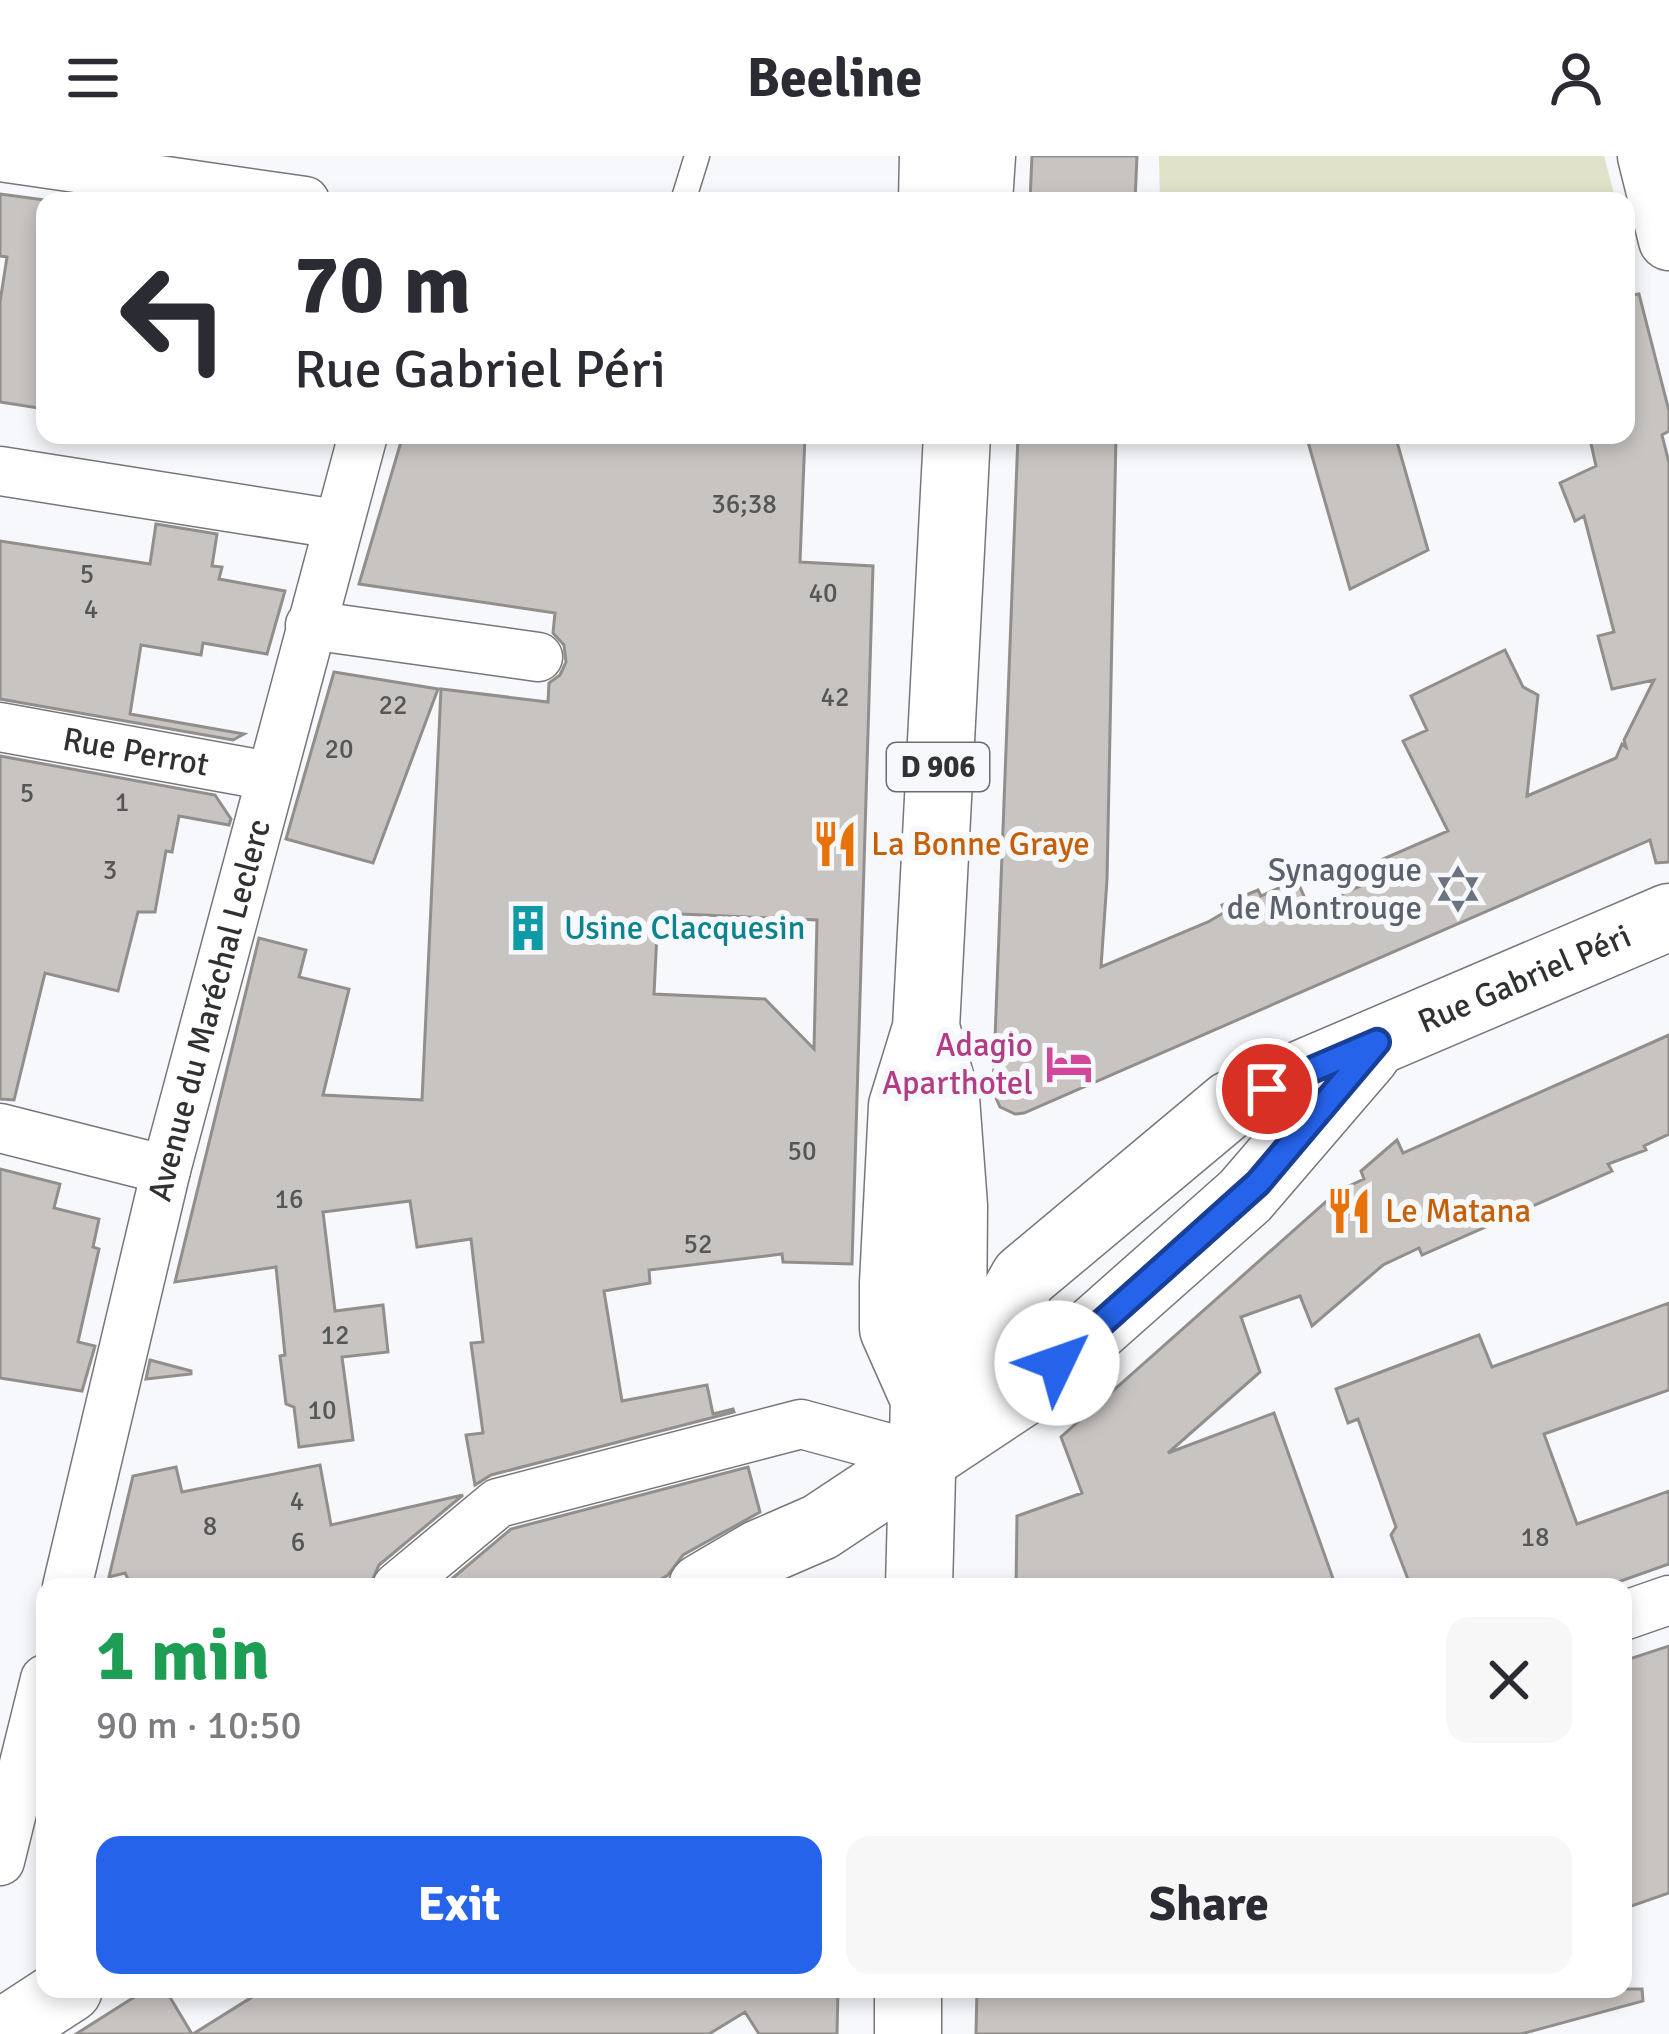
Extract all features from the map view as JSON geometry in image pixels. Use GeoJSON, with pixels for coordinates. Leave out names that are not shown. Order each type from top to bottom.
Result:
{"type":"FeatureCollection","features":[{"type":"Feature","properties":{"kind":"main road"},"geometry":{"type":"LineString","coordinates":[[932,192],[933,156]]}},
{"type":"Feature","properties":{"kind":"main road"},"geometry":{"type":"LineString","coordinates":[[980,192],[982,156]]}},
{"type":"Feature","properties":{"kind":"main road","name":"D 906"},"geometry":{"type":"LineString","coordinates":[[945,444],[950,507]]}},
{"type":"Feature","properties":{"kind":"main road","name":"D 906"},"geometry":{"type":"LineString","coordinates":[[919,1578],[923,1428],[893,1329],[893,1283],[902,1106],[926,1028],[956,444]]}},
{"type":"Feature","properties":{"kind":"main road","name":"Rue Gabriel Péri"},"geometry":{"type":"LineString","coordinates":[[923,1428],[1024,1276],[1231,1104],[1669,916]]}},
{"type":"Feature","properties":{"kind":"main road","name":"Rue Gabriel Péri"},"geometry":{"type":"LineString","coordinates":[[923,1428],[1025,1391],[1245,1196],[1377,1042]]}},
{"type":"Feature","properties":{"kind":"main road"},"geometry":{"type":"LineString","coordinates":[[717,1578],[760,1552],[800,1564],[923,1428]]}},
{"type":"Feature","properties":{"kind":"main road"},"geometry":{"type":"LineString","coordinates":[[0,2034],[55,1998]]}},
{"type":"Feature","properties":{"kind":"main road"},"geometry":{"type":"LineString","coordinates":[[908,1998],[908,2034]]}},
{"type":"Feature","properties":{"kind":"street"},"geometry":{"type":"LineString","coordinates":[[1648,156],[1669,240]]}},
{"type":"Feature","properties":{"kind":"street"},"geometry":{"type":"LineString","coordinates":[[0,157],[243,192]]}},
{"type":"Feature","properties":{"kind":"street","name":"Avenue du Maréchal Leclerc"},"geometry":{"type":"LineString","coordinates":[[69,1578],[166,1170],[360,444]]}},
{"type":"Feature","properties":{"kind":"street"},"geometry":{"type":"LineString","coordinates":[[0,471],[336,524]]}},
{"type":"Feature","properties":{"kind":"street"},"geometry":{"type":"LineString","coordinates":[[310,625],[538,657]]}},
{"type":"Feature","properties":{"kind":"street","name":"Rue Perrot"},"geometry":{"type":"LineString","coordinates":[[0,727],[269,776]]}},
{"type":"Feature","properties":{"kind":"street"},"geometry":{"type":"LineString","coordinates":[[0,1128],[166,1170]]}},
{"type":"Feature","properties":{"kind":"street"},"geometry":{"type":"LineString","coordinates":[[408,1578],[497,1502],[802,1424],[923,1428]]}},
{"type":"Feature","properties":{"kind":"street"},"geometry":{"type":"LineString","coordinates":[[1632,1613],[1669,1600]]}},
{"type":"Feature","properties":{"kind":"street"},"geometry":{"type":"LineString","coordinates":[[0,1861],[34,1769]]}},
{"type":"Feature","properties":{"kind":"lane"},"geometry":{"type":"LineString","coordinates":[[686,192],[697,156]]}},
{"type":"Feature","properties":{"kind":"lane","name":"Rue Gabriel Péri"},"geometry":{"type":"LineString","coordinates":[[1270,1130],[1377,1042]]}},
{"type":"Feature","properties":{"kind":"lane"},"geometry":{"type":"LineString","coordinates":[[923,1428],[995,1380]]}},
{"type":"Feature","properties":{"kind":"green space"},"geometry":{"type":"Polygon","coordinates":[[[1159,156],[1604,156],[1614,192],[1160,192],[1159,156]]]}},
{"type":"Feature","properties":{"kind":"building"},"geometry":{"type":"Polygon","coordinates":[[[1032,156],[1137,156],[1135,192],[1030,192],[1032,156]]]}},
{"type":"Feature","properties":{"kind":"building"},"geometry":{"type":"Polygon","coordinates":[[[0,194],[36,199],[36,408],[0,402],[0,302],[7,257],[0,256],[0,194]]]}},
{"type":"Feature","properties":{"kind":"building"},"geometry":{"type":"Polygon","coordinates":[[[1639,294],[1669,411],[1669,431],[1662,435],[1669,463],[1669,862],[1656,863],[1650,840],[1024,1113],[1000,1107],[993,1091],[1018,444],[1116,444],[1101,967],[1208,922],[1225,912],[1222,905],[1258,890],[1261,896],[1297,880],[1309,908],[1389,874],[1383,859],[1448,831],[1403,741],[1427,730],[1411,696],[1505,650],[1523,687],[1538,695],[1527,796],[1616,758],[1622,744],[1626,747],[1624,740],[1654,680],[1612,689],[1598,636],[1614,632],[1584,516],[1575,521],[1560,483],[1596,466],[1591,444],[1635,444],[1635,295],[1639,294]]]}},
{"type":"Feature","properties":{"kind":"building"},"geometry":{"type":"Polygon","coordinates":[[[400,444],[805,444],[800,562],[873,566],[852,1264],[783,1262],[782,1254],[649,1270],[650,1283],[604,1291],[622,1401],[707,1385],[713,1414],[734,1412],[491,1475],[475,1485],[466,1435],[483,1433],[471,1343],[483,1342],[471,1239],[417,1247],[410,1201],[323,1212],[335,1311],[383,1305],[388,1352],[342,1357],[353,1440],[299,1447],[294,1407],[286,1404],[276,1267],[175,1282],[259,938],[306,950],[299,977],[349,989],[323,1095],[422,1100],[441,689],[548,702],[549,683],[566,662],[564,645],[553,633],[555,613],[359,584],[400,444]],[[658,913],[654,994],[765,999],[814,1049],[817,920],[658,913]]]}},
{"type":"Feature","properties":{"kind":"building"},"geometry":{"type":"Polygon","coordinates":[[[1309,444],[1398,444],[1428,550],[1350,589],[1309,444]]]}},
{"type":"Feature","properties":{"kind":"building"},"geometry":{"type":"Polygon","coordinates":[[[156,524],[217,534],[212,566],[222,567],[219,579],[285,591],[267,654],[203,643],[201,655],[141,645],[130,714],[244,734],[233,740],[0,699],[0,541],[150,564],[156,524]]]}},
{"type":"Feature","properties":{"kind":"building"},"geometry":{"type":"Polygon","coordinates":[[[334,672],[438,689],[373,863],[286,839],[334,672]]]}},
{"type":"Feature","properties":{"kind":"building"},"geometry":{"type":"Polygon","coordinates":[[[0,756],[215,795],[231,819],[229,825],[179,816],[172,852],[166,851],[155,912],[138,912],[118,991],[45,973],[14,1100],[0,1099],[0,756]]]}},
{"type":"Feature","properties":{"kind":"building"},"geometry":{"type":"Polygon","coordinates":[[[1669,1035],[1669,1134],[1644,1146],[1646,1150],[1608,1164],[1612,1171],[1422,1255],[1419,1248],[1383,1265],[1312,1326],[1300,1296],[1241,1317],[1260,1372],[1168,1453],[1274,1413],[1333,1578],[1016,1578],[1017,1516],[1082,1493],[1061,1437],[1338,1191],[1364,1179],[1361,1171],[1397,1140],[1403,1153],[1669,1035]]]}},
{"type":"Feature","properties":{"kind":"building"},"geometry":{"type":"Polygon","coordinates":[[[0,1169],[60,1184],[54,1208],[99,1219],[93,1247],[99,1249],[78,1342],[95,1346],[82,1391],[0,1378],[0,1169]]]}},
{"type":"Feature","properties":{"kind":"building"},"geometry":{"type":"Polygon","coordinates":[[[1669,1303],[1669,1390],[1544,1434],[1577,1524],[1669,1491],[1669,1564],[1629,1578],[1408,1578],[1391,1535],[1396,1527],[1358,1419],[1348,1423],[1336,1389],[1479,1335],[1492,1367],[1669,1303]]]}},
{"type":"Feature","properties":{"kind":"building"},"geometry":{"type":"Polygon","coordinates":[[[150,1360],[191,1371],[191,1374],[146,1379],[150,1360]]]}},
{"type":"Feature","properties":{"kind":"building"},"geometry":{"type":"Polygon","coordinates":[[[320,1465],[331,1525],[463,1495],[379,1565],[373,1578],[128,1578],[125,1573],[109,1577],[133,1476],[176,1467],[182,1492],[320,1465]]]}},
{"type":"Feature","properties":{"kind":"building"},"geometry":{"type":"Polygon","coordinates":[[[748,1467],[760,1512],[683,1555],[663,1578],[453,1578],[511,1529],[748,1467]]]}},
{"type":"Feature","properties":{"kind":"building"},"geometry":{"type":"Polygon","coordinates":[[[1669,1646],[1669,1893],[1632,1906],[1632,1658],[1669,1646]]]}},
{"type":"Feature","properties":{"kind":"building"},"geometry":{"type":"Polygon","coordinates":[[[1632,1989],[1642,1989],[1643,2001],[1521,2034],[976,2034],[977,1998],[1632,1998],[1632,1989]]]}},
{"type":"Feature","properties":{"kind":"building"},"geometry":{"type":"Polygon","coordinates":[[[133,1998],[170,1998],[192,2034],[76,2034],[133,1998]]]}},
{"type":"Feature","properties":{"kind":"building"},"geometry":{"type":"Polygon","coordinates":[[[251,1998],[838,1998],[837,2034],[759,2034],[745,2012],[709,2034],[193,2034],[251,1998]]]}},
{"type":"Feature","properties":{"kind":"place","name":"La Bonne Graye"},"geometry":{"type":"Point","coordinates":[835,844]}},
{"type":"Feature","properties":{"kind":"place","name":"Synagogue de Montrouge"},"geometry":{"type":"Point","coordinates":[1458,889]}},
{"type":"Feature","properties":{"kind":"place","name":"Usine Clacquesin"},"geometry":{"type":"Point","coordinates":[528,928]}},
{"type":"Feature","properties":{"kind":"place","name":"Adagio Aparthotel"},"geometry":{"type":"Point","coordinates":[1069,1064]}},
{"type":"Feature","properties":{"kind":"place","name":"Le Matana"},"geometry":{"type":"Point","coordinates":[1349,1211]}},
{"type":"Feature","properties":{"kind":"route"},"geometry":{"type":"LineString","coordinates":[[1057,1363],[1258,1183],[1377,1042],[1267,1089]]}}]}
